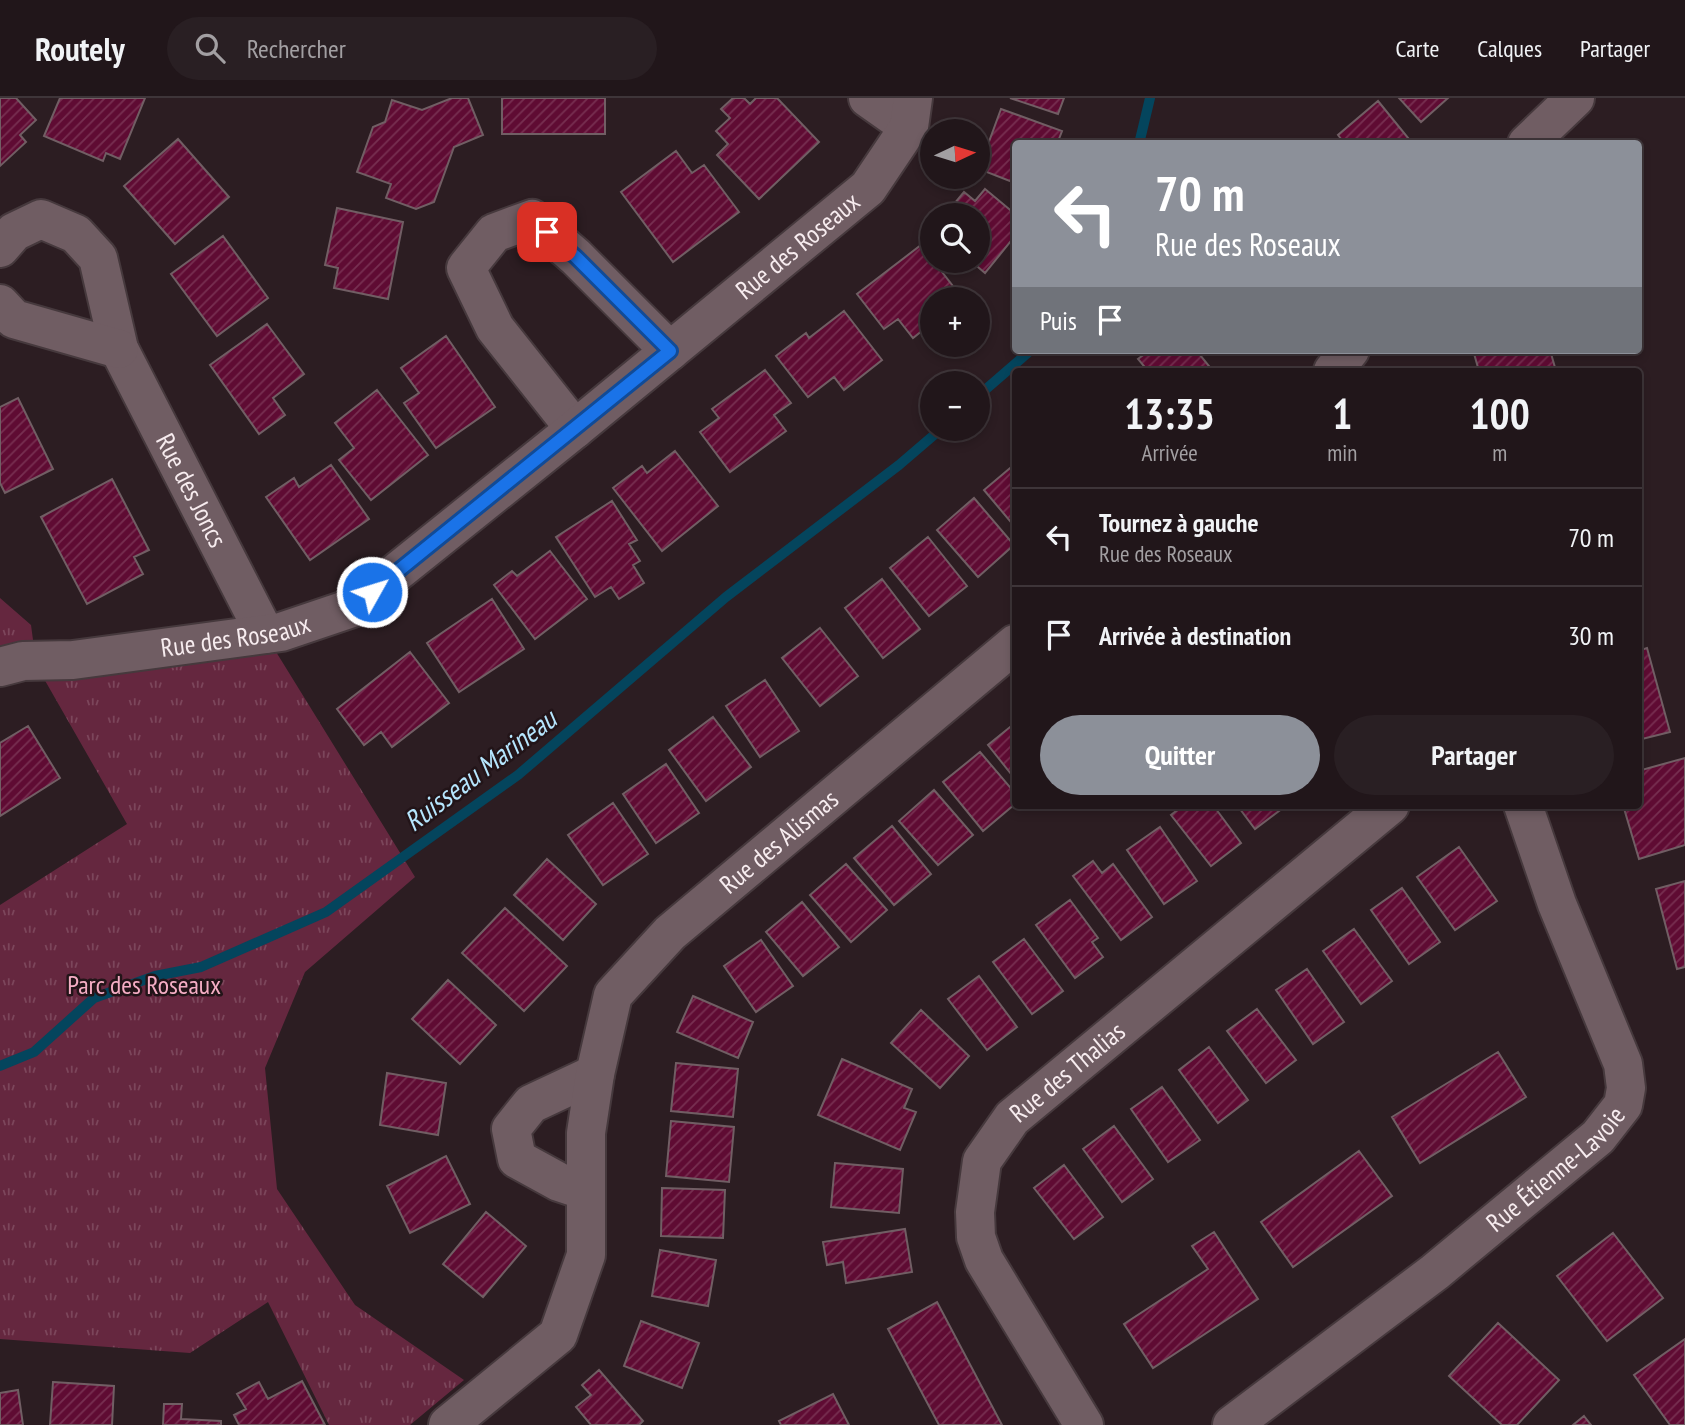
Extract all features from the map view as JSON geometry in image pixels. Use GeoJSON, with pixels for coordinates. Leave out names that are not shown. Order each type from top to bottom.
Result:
{"type":"FeatureCollection","features":[{"type":"Feature","properties":{"kind":"street","name":"Rue des Roseaux"},"geometry":{"type":"LineString","coordinates":[[0,667],[23,661],[73,660],[281,632],[352,608],[868,188],[911,112],[867,98]]}},
{"type":"Feature","properties":{"kind":"street"},"geometry":{"type":"LineString","coordinates":[[1528,140],[1552,98]]}},
{"type":"Feature","properties":{"kind":"street"},"geometry":{"type":"LineString","coordinates":[[1530,140],[1575,98]]}},
{"type":"Feature","properties":{"kind":"street","name":"Rue des Joncs"},"geometry":{"type":"LineString","coordinates":[[0,248],[14,232],[41,219],[76,234],[98,258],[119,349],[265,634]]}},
{"type":"Feature","properties":{"kind":"street"},"geometry":{"type":"LineString","coordinates":[[575,429],[495,328],[466,268],[494,233],[532,219],[576,257],[670,351]]}},
{"type":"Feature","properties":{"kind":"street"},"geometry":{"type":"LineString","coordinates":[[0,304],[14,319],[119,349]]}},
{"type":"Feature","properties":{"kind":"street"},"geometry":{"type":"LineString","coordinates":[[1335,368],[1347,354]]}},
{"type":"Feature","properties":{"kind":"street","name":"Rue des Alismas"},"geometry":{"type":"LineString","coordinates":[[449,1425],[558,1335],[586,1255],[586,1133],[595,1074],[613,995],[670,933],[1012,647]]}},
{"type":"Feature","properties":{"kind":"street","name":"Rue des Thalias"},"geometry":{"type":"LineString","coordinates":[[1084,1425],[984,1260],[976,1237],[975,1212],[982,1161],[1012,1118],[1385,809]]}},
{"type":"Feature","properties":{"kind":"street","name":"Rue Étienne-Lavoie"},"geometry":{"type":"LineString","coordinates":[[1232,1425],[1435,1272],[1598,1137],[1623,1105],[1626,1088],[1623,1064],[1558,904],[1523,809]]}},
{"type":"Feature","properties":{"kind":"street"},"geometry":{"type":"LineString","coordinates":[[586,1191],[559,1182],[517,1159],[511,1129],[531,1104],[595,1074]]}},
{"type":"Feature","properties":{"kind":"green space"},"geometry":{"type":"Polygon","coordinates":[[[0,598],[31,625],[33,640],[0,646],[0,598]]]}},
{"type":"Feature","properties":{"kind":"green space","name":"Parc des Roseaux"},"geometry":{"type":"Polygon","coordinates":[[[265,634],[415,877],[305,972],[265,1068],[277,1189],[355,1305],[464,1380],[410,1425],[329,1425],[268,1302],[190,1353],[0,1339],[0,905],[127,824],[35,663],[265,634]]]}},
{"type":"Feature","properties":{"kind":"building"},"geometry":{"type":"Polygon","coordinates":[[[0,98],[16,98],[36,120],[20,135],[26,142],[0,166],[0,98]]]}},
{"type":"Feature","properties":{"kind":"building"},"geometry":{"type":"Polygon","coordinates":[[[60,98],[145,98],[120,159],[106,153],[103,161],[44,136],[60,98]]]}},
{"type":"Feature","properties":{"kind":"building"},"geometry":{"type":"Polygon","coordinates":[[[452,98],[468,98],[483,135],[454,147],[434,202],[416,209],[386,198],[391,184],[357,172],[373,127],[385,122],[392,100],[422,110],[452,98]]]}},
{"type":"Feature","properties":{"kind":"building"},"geometry":{"type":"Polygon","coordinates":[[[502,98],[605,98],[605,134],[502,134],[502,98]]]}},
{"type":"Feature","properties":{"kind":"building"},"geometry":{"type":"Polygon","coordinates":[[[733,98],[744,98],[750,104],[756,98],[777,98],[819,142],[759,199],[717,155],[728,144],[716,131],[730,118],[721,109],[733,98]]]}},
{"type":"Feature","properties":{"kind":"building"},"geometry":{"type":"Polygon","coordinates":[[[1010,98],[1064,98],[1058,114],[1010,98]]]}},
{"type":"Feature","properties":{"kind":"building"},"geometry":{"type":"Polygon","coordinates":[[[1399,98],[1448,98],[1421,122],[1399,98]]]}},
{"type":"Feature","properties":{"kind":"building"},"geometry":{"type":"Polygon","coordinates":[[[1378,101],[1410,140],[1342,140],[1338,135],[1378,101]]]}},
{"type":"Feature","properties":{"kind":"building"},"geometry":{"type":"Polygon","coordinates":[[[1001,109],[1062,131],[1059,140],[1012,140],[1012,182],[990,173],[990,139],[1001,109]]]}},
{"type":"Feature","properties":{"kind":"building"},"geometry":{"type":"Polygon","coordinates":[[[178,139],[229,197],[175,244],[124,186],[178,139]]]}},
{"type":"Feature","properties":{"kind":"building"},"geometry":{"type":"Polygon","coordinates":[[[676,151],[692,173],[704,165],[739,212],[673,262],[621,192],[676,151]]]}},
{"type":"Feature","properties":{"kind":"building"},"geometry":{"type":"Polygon","coordinates":[[[985,189],[1012,212],[1012,240],[990,267],[990,203],[955,203],[964,192],[975,201],[985,189]]]}},
{"type":"Feature","properties":{"kind":"building"},"geometry":{"type":"Polygon","coordinates":[[[337,208],[403,222],[388,299],[334,288],[338,268],[325,265],[337,208]]]}},
{"type":"Feature","properties":{"kind":"building"},"geometry":{"type":"Polygon","coordinates":[[[223,236],[268,298],[217,336],[171,274],[223,236]]]}},
{"type":"Feature","properties":{"kind":"building"},"geometry":{"type":"Polygon","coordinates":[[[920,246],[920,273],[943,273],[954,287],[920,287],[920,332],[913,338],[898,319],[884,329],[857,294],[920,246]]]}},
{"type":"Feature","properties":{"kind":"building"},"geometry":{"type":"Polygon","coordinates":[[[844,311],[882,360],[844,390],[834,377],[808,397],[776,356],[806,333],[809,338],[844,311]]]}},
{"type":"Feature","properties":{"kind":"building"},"geometry":{"type":"Polygon","coordinates":[[[267,324],[304,374],[273,398],[285,415],[259,434],[210,365],[267,324]]]}},
{"type":"Feature","properties":{"kind":"building"},"geometry":{"type":"Polygon","coordinates":[[[446,336],[495,407],[436,448],[404,403],[419,393],[401,368],[446,336]]]}},
{"type":"Feature","properties":{"kind":"building"},"geometry":{"type":"Polygon","coordinates":[[[1145,354],[1199,354],[1211,368],[1146,368],[1138,359],[1145,354]]]}},
{"type":"Feature","properties":{"kind":"building"},"geometry":{"type":"Polygon","coordinates":[[[1474,354],[1551,354],[1555,368],[1478,368],[1474,354]]]}},
{"type":"Feature","properties":{"kind":"building"},"geometry":{"type":"Polygon","coordinates":[[[765,370],[791,403],[774,415],[786,431],[730,472],[700,432],[719,418],[712,409],[765,370]]]}},
{"type":"Feature","properties":{"kind":"building"},"geometry":{"type":"Polygon","coordinates":[[[377,390],[428,455],[371,500],[339,460],[354,448],[335,423],[377,390]]]}},
{"type":"Feature","properties":{"kind":"building"},"geometry":{"type":"Polygon","coordinates":[[[18,398],[53,469],[5,493],[0,483],[0,407],[18,398]]]}},
{"type":"Feature","properties":{"kind":"building"},"geometry":{"type":"Polygon","coordinates":[[[675,451],[718,506],[662,551],[613,488],[642,466],[647,473],[675,451]]]}},
{"type":"Feature","properties":{"kind":"building"},"geometry":{"type":"Polygon","coordinates":[[[331,465],[369,519],[310,560],[266,497],[294,478],[299,487],[331,465]]]}},
{"type":"Feature","properties":{"kind":"building"},"geometry":{"type":"Polygon","coordinates":[[[1012,467],[1012,523],[984,490],[1012,467]]]}},
{"type":"Feature","properties":{"kind":"building"},"geometry":{"type":"Polygon","coordinates":[[[112,479],[149,550],[134,557],[143,574],[87,604],[41,517],[112,479]]]}},
{"type":"Feature","properties":{"kind":"building"},"geometry":{"type":"Polygon","coordinates":[[[974,498],[1012,543],[1012,547],[978,577],[937,530],[974,498]]]}},
{"type":"Feature","properties":{"kind":"building"},"geometry":{"type":"Polygon","coordinates":[[[612,501],[637,540],[629,544],[640,561],[633,565],[644,583],[619,599],[611,587],[595,597],[556,537],[612,501]]]}},
{"type":"Feature","properties":{"kind":"building"},"geometry":{"type":"Polygon","coordinates":[[[928,537],[967,586],[929,616],[890,568],[928,537]]]}},
{"type":"Feature","properties":{"kind":"building"},"geometry":{"type":"Polygon","coordinates":[[[550,551],[587,599],[535,639],[494,585],[512,571],[517,576],[550,551]]]}},
{"type":"Feature","properties":{"kind":"building"},"geometry":{"type":"Polygon","coordinates":[[[882,579],[920,629],[883,658],[845,608],[882,579]]]}},
{"type":"Feature","properties":{"kind":"building"},"geometry":{"type":"Polygon","coordinates":[[[492,599],[524,649],[459,692],[427,643],[492,599]]]}},
{"type":"Feature","properties":{"kind":"building"},"geometry":{"type":"Polygon","coordinates":[[[820,628],[858,676],[820,706],[782,658],[820,628]]]}},
{"type":"Feature","properties":{"kind":"building"},"geometry":{"type":"Polygon","coordinates":[[[1647,648],[1670,732],[1642,739],[1642,650],[1647,648]]]}},
{"type":"Feature","properties":{"kind":"building"},"geometry":{"type":"Polygon","coordinates":[[[410,652],[449,703],[392,747],[381,732],[364,745],[337,709],[410,652]]]}},
{"type":"Feature","properties":{"kind":"building"},"geometry":{"type":"Polygon","coordinates":[[[765,680],[799,731],[760,757],[726,706],[765,680]]]}},
{"type":"Feature","properties":{"kind":"building"},"geometry":{"type":"Polygon","coordinates":[[[713,717],[751,767],[706,801],[669,750],[713,717]]]}},
{"type":"Feature","properties":{"kind":"building"},"geometry":{"type":"Polygon","coordinates":[[[1012,725],[1012,775],[988,745],[1012,725]]]}},
{"type":"Feature","properties":{"kind":"building"},"geometry":{"type":"Polygon","coordinates":[[[28,726],[60,778],[0,816],[0,743],[28,726]]]}},
{"type":"Feature","properties":{"kind":"building"},"geometry":{"type":"Polygon","coordinates":[[[980,752],[1012,789],[1012,807],[983,831],[943,782],[980,752]]]}},
{"type":"Feature","properties":{"kind":"building"},"geometry":{"type":"Polygon","coordinates":[[[1685,758],[1685,845],[1639,859],[1624,809],[1642,809],[1642,770],[1685,758]]]}},
{"type":"Feature","properties":{"kind":"building"},"geometry":{"type":"Polygon","coordinates":[[[666,764],[699,813],[656,843],[623,794],[666,764]]]}},
{"type":"Feature","properties":{"kind":"building"},"geometry":{"type":"Polygon","coordinates":[[[934,790],[973,835],[938,865],[899,821],[934,790]]]}},
{"type":"Feature","properties":{"kind":"building"},"geometry":{"type":"Polygon","coordinates":[[[613,803],[648,854],[603,885],[568,835],[613,803]]]}},
{"type":"Feature","properties":{"kind":"building"},"geometry":{"type":"Polygon","coordinates":[[[1179,809],[1216,809],[1241,843],[1211,866],[1171,815],[1179,809]]]}},
{"type":"Feature","properties":{"kind":"building"},"geometry":{"type":"Polygon","coordinates":[[[1240,809],[1282,809],[1255,829],[1240,809]]]}},
{"type":"Feature","properties":{"kind":"building"},"geometry":{"type":"Polygon","coordinates":[[[892,826],[931,874],[894,905],[854,858],[892,826]]]}},
{"type":"Feature","properties":{"kind":"building"},"geometry":{"type":"Polygon","coordinates":[[[1160,827],[1197,881],[1164,904],[1127,850],[1160,827]]]}},
{"type":"Feature","properties":{"kind":"building"},"geometry":{"type":"Polygon","coordinates":[[[1459,847],[1497,901],[1455,930],[1417,877],[1459,847]]]}},
{"type":"Feature","properties":{"kind":"building"},"geometry":{"type":"Polygon","coordinates":[[[547,859],[596,904],[563,940],[514,895],[547,859]]]}},
{"type":"Feature","properties":{"kind":"building"},"geometry":{"type":"Polygon","coordinates":[[[1093,861],[1102,873],[1113,864],[1152,917],[1121,940],[1073,876],[1093,861]]]}},
{"type":"Feature","properties":{"kind":"building"},"geometry":{"type":"Polygon","coordinates":[[[846,864],[887,910],[851,942],[810,895],[846,864]]]}},
{"type":"Feature","properties":{"kind":"building"},"geometry":{"type":"Polygon","coordinates":[[[1685,881],[1685,967],[1677,969],[1656,889],[1685,881]]]}},
{"type":"Feature","properties":{"kind":"building"},"geometry":{"type":"Polygon","coordinates":[[[1402,888],[1440,942],[1409,964],[1371,910],[1402,888]]]}},
{"type":"Feature","properties":{"kind":"building"},"geometry":{"type":"Polygon","coordinates":[[[1070,900],[1098,938],[1092,942],[1103,957],[1075,978],[1036,925],[1070,900]]]}},
{"type":"Feature","properties":{"kind":"building"},"geometry":{"type":"Polygon","coordinates":[[[802,902],[839,947],[803,976],[766,932],[802,902]]]}},
{"type":"Feature","properties":{"kind":"building"},"geometry":{"type":"Polygon","coordinates":[[[505,908],[567,966],[524,1011],[462,953],[505,908]]]}},
{"type":"Feature","properties":{"kind":"building"},"geometry":{"type":"Polygon","coordinates":[[[1354,929],[1392,981],[1361,1004],[1323,951],[1354,929]]]}},
{"type":"Feature","properties":{"kind":"building"},"geometry":{"type":"Polygon","coordinates":[[[1024,939],[1063,991],[1032,1014],[993,962],[1024,939]]]}},
{"type":"Feature","properties":{"kind":"building"},"geometry":{"type":"Polygon","coordinates":[[[761,940],[793,986],[756,1012],[724,966],[761,940]]]}},
{"type":"Feature","properties":{"kind":"building"},"geometry":{"type":"Polygon","coordinates":[[[1307,969],[1344,1022],[1313,1044],[1276,990],[1307,969]]]}},
{"type":"Feature","properties":{"kind":"building"},"geometry":{"type":"Polygon","coordinates":[[[979,976],[1017,1027],[987,1050],[948,999],[979,976]]]}},
{"type":"Feature","properties":{"kind":"building"},"geometry":{"type":"Polygon","coordinates":[[[448,980],[496,1025],[460,1064],[412,1019],[448,980]]]}},
{"type":"Feature","properties":{"kind":"building"},"geometry":{"type":"Polygon","coordinates":[[[693,996],[753,1022],[738,1058],[677,1032],[693,996]]]}},
{"type":"Feature","properties":{"kind":"building"},"geometry":{"type":"Polygon","coordinates":[[[1257,1009],[1296,1060],[1266,1083],[1227,1031],[1257,1009]]]}},
{"type":"Feature","properties":{"kind":"building"},"geometry":{"type":"Polygon","coordinates":[[[921,1010],[969,1056],[940,1088],[891,1043],[921,1010]]]}},
{"type":"Feature","properties":{"kind":"building"},"geometry":{"type":"Polygon","coordinates":[[[1209,1047],[1248,1100],[1218,1123],[1179,1070],[1209,1047]]]}},
{"type":"Feature","properties":{"kind":"building"},"geometry":{"type":"Polygon","coordinates":[[[1498,1052],[1526,1097],[1420,1163],[1392,1117],[1498,1052]]]}},
{"type":"Feature","properties":{"kind":"building"},"geometry":{"type":"Polygon","coordinates":[[[842,1059],[912,1089],[904,1108],[916,1112],[900,1150],[818,1115],[842,1059]]]}},
{"type":"Feature","properties":{"kind":"building"},"geometry":{"type":"Polygon","coordinates":[[[676,1063],[738,1069],[733,1117],[671,1111],[676,1063]]]}},
{"type":"Feature","properties":{"kind":"building"},"geometry":{"type":"Polygon","coordinates":[[[387,1073],[446,1083],[438,1135],[380,1125],[387,1073]]]}},
{"type":"Feature","properties":{"kind":"building"},"geometry":{"type":"Polygon","coordinates":[[[1162,1087],[1200,1140],[1168,1162],[1131,1109],[1162,1087]]]}},
{"type":"Feature","properties":{"kind":"building"},"geometry":{"type":"Polygon","coordinates":[[[671,1121],[734,1127],[729,1182],[666,1176],[671,1121]]]}},
{"type":"Feature","properties":{"kind":"building"},"geometry":{"type":"Polygon","coordinates":[[[1114,1126],[1153,1179],[1122,1202],[1083,1149],[1114,1126]]]}},
{"type":"Feature","properties":{"kind":"building"},"geometry":{"type":"Polygon","coordinates":[[[1359,1151],[1392,1196],[1293,1267],[1261,1222],[1359,1151]]]}},
{"type":"Feature","properties":{"kind":"building"},"geometry":{"type":"Polygon","coordinates":[[[446,1156],[470,1204],[410,1233],[387,1186],[446,1156]]]}},
{"type":"Feature","properties":{"kind":"building"},"geometry":{"type":"Polygon","coordinates":[[[835,1163],[903,1169],[899,1213],[831,1207],[835,1163]]]}},
{"type":"Feature","properties":{"kind":"building"},"geometry":{"type":"Polygon","coordinates":[[[1064,1165],[1103,1217],[1074,1239],[1034,1188],[1064,1165]]]}},
{"type":"Feature","properties":{"kind":"building"},"geometry":{"type":"Polygon","coordinates":[[[662,1188],[725,1190],[723,1238],[661,1236],[662,1188]]]}},
{"type":"Feature","properties":{"kind":"building"},"geometry":{"type":"Polygon","coordinates":[[[486,1212],[526,1246],[483,1297],[443,1264],[486,1212]]]}},
{"type":"Feature","properties":{"kind":"building"},"geometry":{"type":"Polygon","coordinates":[[[905,1229],[912,1272],[846,1283],[843,1262],[827,1265],[823,1242],[905,1229]]]}},
{"type":"Feature","properties":{"kind":"building"},"geometry":{"type":"Polygon","coordinates":[[[1214,1232],[1258,1299],[1153,1368],[1124,1324],[1208,1269],[1192,1246],[1214,1232]]]}},
{"type":"Feature","properties":{"kind":"building"},"geometry":{"type":"Polygon","coordinates":[[[1613,1233],[1663,1298],[1607,1341],[1557,1276],[1613,1233]]]}},
{"type":"Feature","properties":{"kind":"building"},"geometry":{"type":"Polygon","coordinates":[[[660,1250],[716,1260],[708,1306],[652,1296],[660,1250]]]}},
{"type":"Feature","properties":{"kind":"building"},"geometry":{"type":"Polygon","coordinates":[[[937,1302],[1002,1425],[939,1425],[888,1329],[937,1302]]]}},
{"type":"Feature","properties":{"kind":"building"},"geometry":{"type":"Polygon","coordinates":[[[641,1321],[699,1343],[682,1388],[624,1366],[641,1321]]]}},
{"type":"Feature","properties":{"kind":"building"},"geometry":{"type":"Polygon","coordinates":[[[1498,1323],[1559,1380],[1517,1425],[1502,1425],[1449,1376],[1498,1323]]]}},
{"type":"Feature","properties":{"kind":"building"},"geometry":{"type":"Polygon","coordinates":[[[1685,1339],[1685,1425],[1670,1425],[1634,1375],[1685,1339]]]}},
{"type":"Feature","properties":{"kind":"building"},"geometry":{"type":"Polygon","coordinates":[[[599,1370],[643,1421],[639,1425],[591,1425],[576,1407],[591,1395],[582,1385],[599,1370]]]}},
{"type":"Feature","properties":{"kind":"building"},"geometry":{"type":"Polygon","coordinates":[[[302,1381],[325,1425],[239,1425],[234,1415],[246,1409],[237,1394],[259,1382],[268,1399],[302,1381]]]}},
{"type":"Feature","properties":{"kind":"building"},"geometry":{"type":"Polygon","coordinates":[[[53,1382],[114,1386],[112,1425],[50,1425],[53,1382]]]}},
{"type":"Feature","properties":{"kind":"building"},"geometry":{"type":"Polygon","coordinates":[[[18,1390],[23,1425],[0,1425],[0,1393],[18,1390]]]}},
{"type":"Feature","properties":{"kind":"building"},"geometry":{"type":"Polygon","coordinates":[[[833,1394],[849,1425],[781,1425],[779,1421],[833,1394]]]}},
{"type":"Feature","properties":{"kind":"building"},"geometry":{"type":"Polygon","coordinates":[[[164,1404],[182,1404],[181,1419],[221,1421],[221,1425],[163,1425],[164,1404]]]}},
{"type":"Feature","properties":{"kind":"building"},"geometry":{"type":"Polygon","coordinates":[[[1584,1416],[1591,1425],[1573,1425],[1584,1416]]]}},
{"type":"Feature","properties":{"kind":"waterway","name":"Ruisseau Marineau"},"geometry":{"type":"LineString","coordinates":[[1140,140],[1150,98]]}},
{"type":"Feature","properties":{"kind":"waterway","name":"Ruisseau Marineau"},"geometry":{"type":"LineString","coordinates":[[990,386],[1026,354]]}},
{"type":"Feature","properties":{"kind":"waterway","name":"Ruisseau Marineau"},"geometry":{"type":"LineString","coordinates":[[0,1066],[34,1052],[94,998],[155,976],[201,967],[326,912],[518,775],[726,597],[927,441]]}},
{"type":"Feature","properties":{"kind":"route"},"geometry":{"type":"LineString","coordinates":[[372,592],[670,351],[576,257],[547,232]]}}]}
